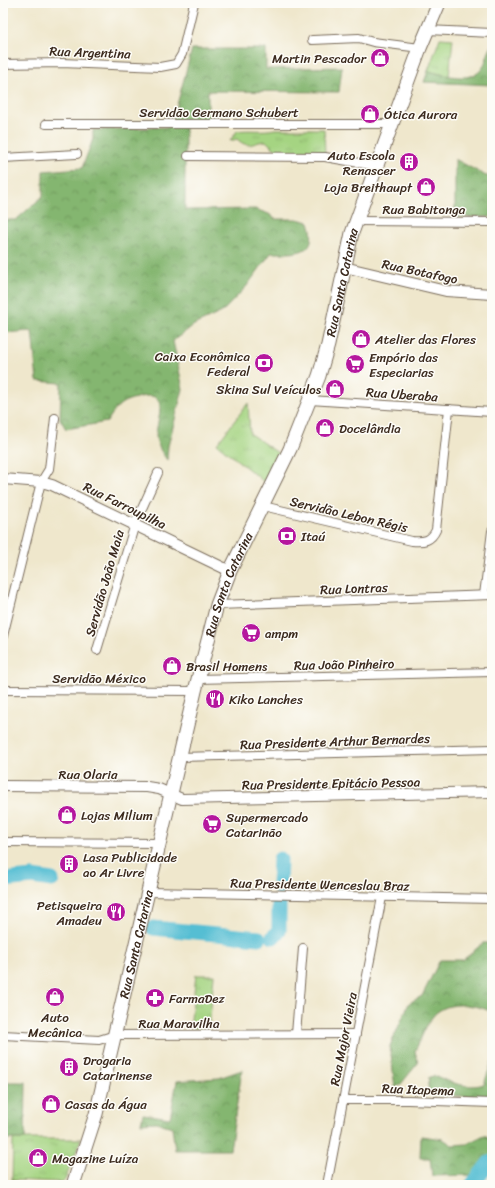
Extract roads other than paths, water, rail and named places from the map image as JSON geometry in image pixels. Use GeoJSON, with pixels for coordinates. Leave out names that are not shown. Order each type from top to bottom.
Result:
{"type":"FeatureCollection","features":[{"type":"Feature","properties":{"kind":"main road","name":"Rua Santa Catarina"},"geometry":{"type":"LineString","coordinates":[[73,1185],[96,1114],[196,685],[217,605],[230,571],[290,449],[310,400],[325,357],[344,267],[356,221],[420,48],[439,3]]}},
{"type":"Feature","properties":{"kind":"street","name":"Rua Argentina"},"geometry":{"type":"LineString","coordinates":[[3,64],[62,63],[160,67],[176,64],[182,54],[194,3]]}},
{"type":"Feature","properties":{"kind":"street"},"geometry":{"type":"LineString","coordinates":[[427,30],[492,33]]}},
{"type":"Feature","properties":{"kind":"street"},"geometry":{"type":"LineString","coordinates":[[312,40],[359,38],[372,42],[420,48]]}},
{"type":"Feature","properties":{"kind":"street","name":"Servidão Germano Schubert"},"geometry":{"type":"LineString","coordinates":[[46,124],[392,124]]}},
{"type":"Feature","properties":{"kind":"street"},"geometry":{"type":"LineString","coordinates":[[3,158],[77,154]]}},
{"type":"Feature","properties":{"kind":"street"},"geometry":{"type":"LineString","coordinates":[[188,156],[325,157],[377,166]]}},
{"type":"Feature","properties":{"kind":"street","name":"Rua Babitonga"},"geometry":{"type":"LineString","coordinates":[[356,221],[492,222]]}},
{"type":"Feature","properties":{"kind":"street","name":"Rua Botafogo"},"geometry":{"type":"LineString","coordinates":[[344,267],[446,291],[492,294]]}},
{"type":"Feature","properties":{"kind":"street","name":"Rua Uberaba"},"geometry":{"type":"LineString","coordinates":[[310,400],[492,412]]}},
{"type":"Feature","properties":{"kind":"street","name":"Servidão Lebon Régis"},"geometry":{"type":"LineString","coordinates":[[263,506],[412,542],[426,541],[436,530],[449,409]]}},
{"type":"Feature","properties":{"kind":"street"},"geometry":{"type":"LineString","coordinates":[[3,636],[41,482],[49,469],[55,418]]}},
{"type":"Feature","properties":{"kind":"street","name":"Servidão João Maia"},"geometry":{"type":"LineString","coordinates":[[97,650],[134,524],[158,473]]}},
{"type":"Feature","properties":{"kind":"street","name":"Rua Farroupilha"},"geometry":{"type":"LineString","coordinates":[[3,479],[41,482],[52,485],[230,571]]}},
{"type":"Feature","properties":{"kind":"street"},"geometry":{"type":"LineString","coordinates":[[488,595],[492,531]]}},
{"type":"Feature","properties":{"kind":"street","name":"Rua Lontras"},"geometry":{"type":"LineString","coordinates":[[217,605],[488,595]]}},
{"type":"Feature","properties":{"kind":"street","name":"Rua João Pinheiro"},"geometry":{"type":"LineString","coordinates":[[196,685],[492,672]]}},
{"type":"Feature","properties":{"kind":"street","name":"Servidão México"},"geometry":{"type":"LineString","coordinates":[[3,690],[196,685]]}},
{"type":"Feature","properties":{"kind":"street","name":"Rua Presidente Arthur Bernardes"},"geometry":{"type":"LineString","coordinates":[[179,757],[492,749]]}},
{"type":"Feature","properties":{"kind":"street","name":"Rua Olaria"},"geometry":{"type":"LineString","coordinates":[[3,786],[147,787],[159,789],[170,795]]}},
{"type":"Feature","properties":{"kind":"street","name":"Rua Presidente Epitácio Pessoa"},"geometry":{"type":"LineString","coordinates":[[170,795],[182,799],[492,792]]}},
{"type":"Feature","properties":{"kind":"street"},"geometry":{"type":"LineString","coordinates":[[3,842],[159,843]]}},
{"type":"Feature","properties":{"kind":"street","name":"Rua Presidente Wenceslau Braz"},"geometry":{"type":"LineString","coordinates":[[148,892],[492,899]]}},
{"type":"Feature","properties":{"kind":"street","name":"Rua Major Vieira"},"geometry":{"type":"LineString","coordinates":[[327,1185],[382,897]]}},
{"type":"Feature","properties":{"kind":"street"},"geometry":{"type":"LineString","coordinates":[[296,1034],[303,948]]}},
{"type":"Feature","properties":{"kind":"street","name":"Rua Maravilha"},"geometry":{"type":"LineString","coordinates":[[3,1034],[99,1040],[115,1036],[356,1034]]}},
{"type":"Feature","properties":{"kind":"street","name":"Rua Itapema"},"geometry":{"type":"LineString","coordinates":[[343,1100],[408,1100],[492,1103]]}},
{"type":"Feature","properties":{"kind":"waterway"},"geometry":{"type":"LineString","coordinates":[[279,887],[280,859]]}},
{"type":"Feature","properties":{"kind":"waterway"},"geometry":{"type":"LineString","coordinates":[[3,880],[33,877],[52,880]]}},
{"type":"Feature","properties":{"kind":"waterway"},"geometry":{"type":"LineString","coordinates":[[273,937],[279,931],[279,904]]}},
{"type":"Feature","properties":{"kind":"waterway"},"geometry":{"type":"LineString","coordinates":[[153,928],[259,938]]}},
{"type":"Feature","properties":{"kind":"waterway"},"geometry":{"type":"LineString","coordinates":[[472,1185],[489,1163],[492,1162]]}},
{"type":"Feature","properties":{"kind":"place","name":"Martin Pescador"},"geometry":{"type":"Point","coordinates":[380,58]}},
{"type":"Feature","properties":{"kind":"place","name":"Ótica Aurora"},"geometry":{"type":"Point","coordinates":[370,114]}},
{"type":"Feature","properties":{"kind":"place","name":"Auto Escola Renascer"},"geometry":{"type":"Point","coordinates":[409,162]}},
{"type":"Feature","properties":{"kind":"place","name":"Loja Breithaupt"},"geometry":{"type":"Point","coordinates":[426,187]}},
{"type":"Feature","properties":{"kind":"place","name":"Atelier das Flores"},"geometry":{"type":"Point","coordinates":[361,339]}},
{"type":"Feature","properties":{"kind":"place","name":"Caixa Econômica Federal"},"geometry":{"type":"Point","coordinates":[264,363]}},
{"type":"Feature","properties":{"kind":"place","name":"Empório das Especiarias"},"geometry":{"type":"Point","coordinates":[355,364]}},
{"type":"Feature","properties":{"kind":"place","name":"Skina Sul Veículos"},"geometry":{"type":"Point","coordinates":[335,389]}},
{"type":"Feature","properties":{"kind":"place","name":"Docelândia"},"geometry":{"type":"Point","coordinates":[325,428]}},
{"type":"Feature","properties":{"kind":"place","name":"Itaú"},"geometry":{"type":"Point","coordinates":[287,536]}},
{"type":"Feature","properties":{"kind":"place","name":"ampm"},"geometry":{"type":"Point","coordinates":[251,633]}},
{"type":"Feature","properties":{"kind":"place","name":"Brasil Homens"},"geometry":{"type":"Point","coordinates":[172,666]}},
{"type":"Feature","properties":{"kind":"place","name":"Kiko Lanches"},"geometry":{"type":"Point","coordinates":[215,699]}},
{"type":"Feature","properties":{"kind":"place","name":"Lojas Milium"},"geometry":{"type":"Point","coordinates":[67,815]}},
{"type":"Feature","properties":{"kind":"place","name":"Supermercado Catarinão"},"geometry":{"type":"Point","coordinates":[212,824]}},
{"type":"Feature","properties":{"kind":"place","name":"Lasa Publicidade ao Ar Livre"},"geometry":{"type":"Point","coordinates":[69,864]}},
{"type":"Feature","properties":{"kind":"place","name":"Petisqueira Amadeu"},"geometry":{"type":"Point","coordinates":[116,912]}},
{"type":"Feature","properties":{"kind":"place","name":"Auto Mecânica"},"geometry":{"type":"Point","coordinates":[55,997]}},
{"type":"Feature","properties":{"kind":"place","name":"FarmaDez"},"geometry":{"type":"Point","coordinates":[155,998]}},
{"type":"Feature","properties":{"kind":"place","name":"Drogaria Catarinense"},"geometry":{"type":"Point","coordinates":[69,1067]}},
{"type":"Feature","properties":{"kind":"place","name":"Casas da Água"},"geometry":{"type":"Point","coordinates":[51,1104]}},
{"type":"Feature","properties":{"kind":"place","name":"Magazine Luíza"},"geometry":{"type":"Point","coordinates":[38,1158]}}]}
